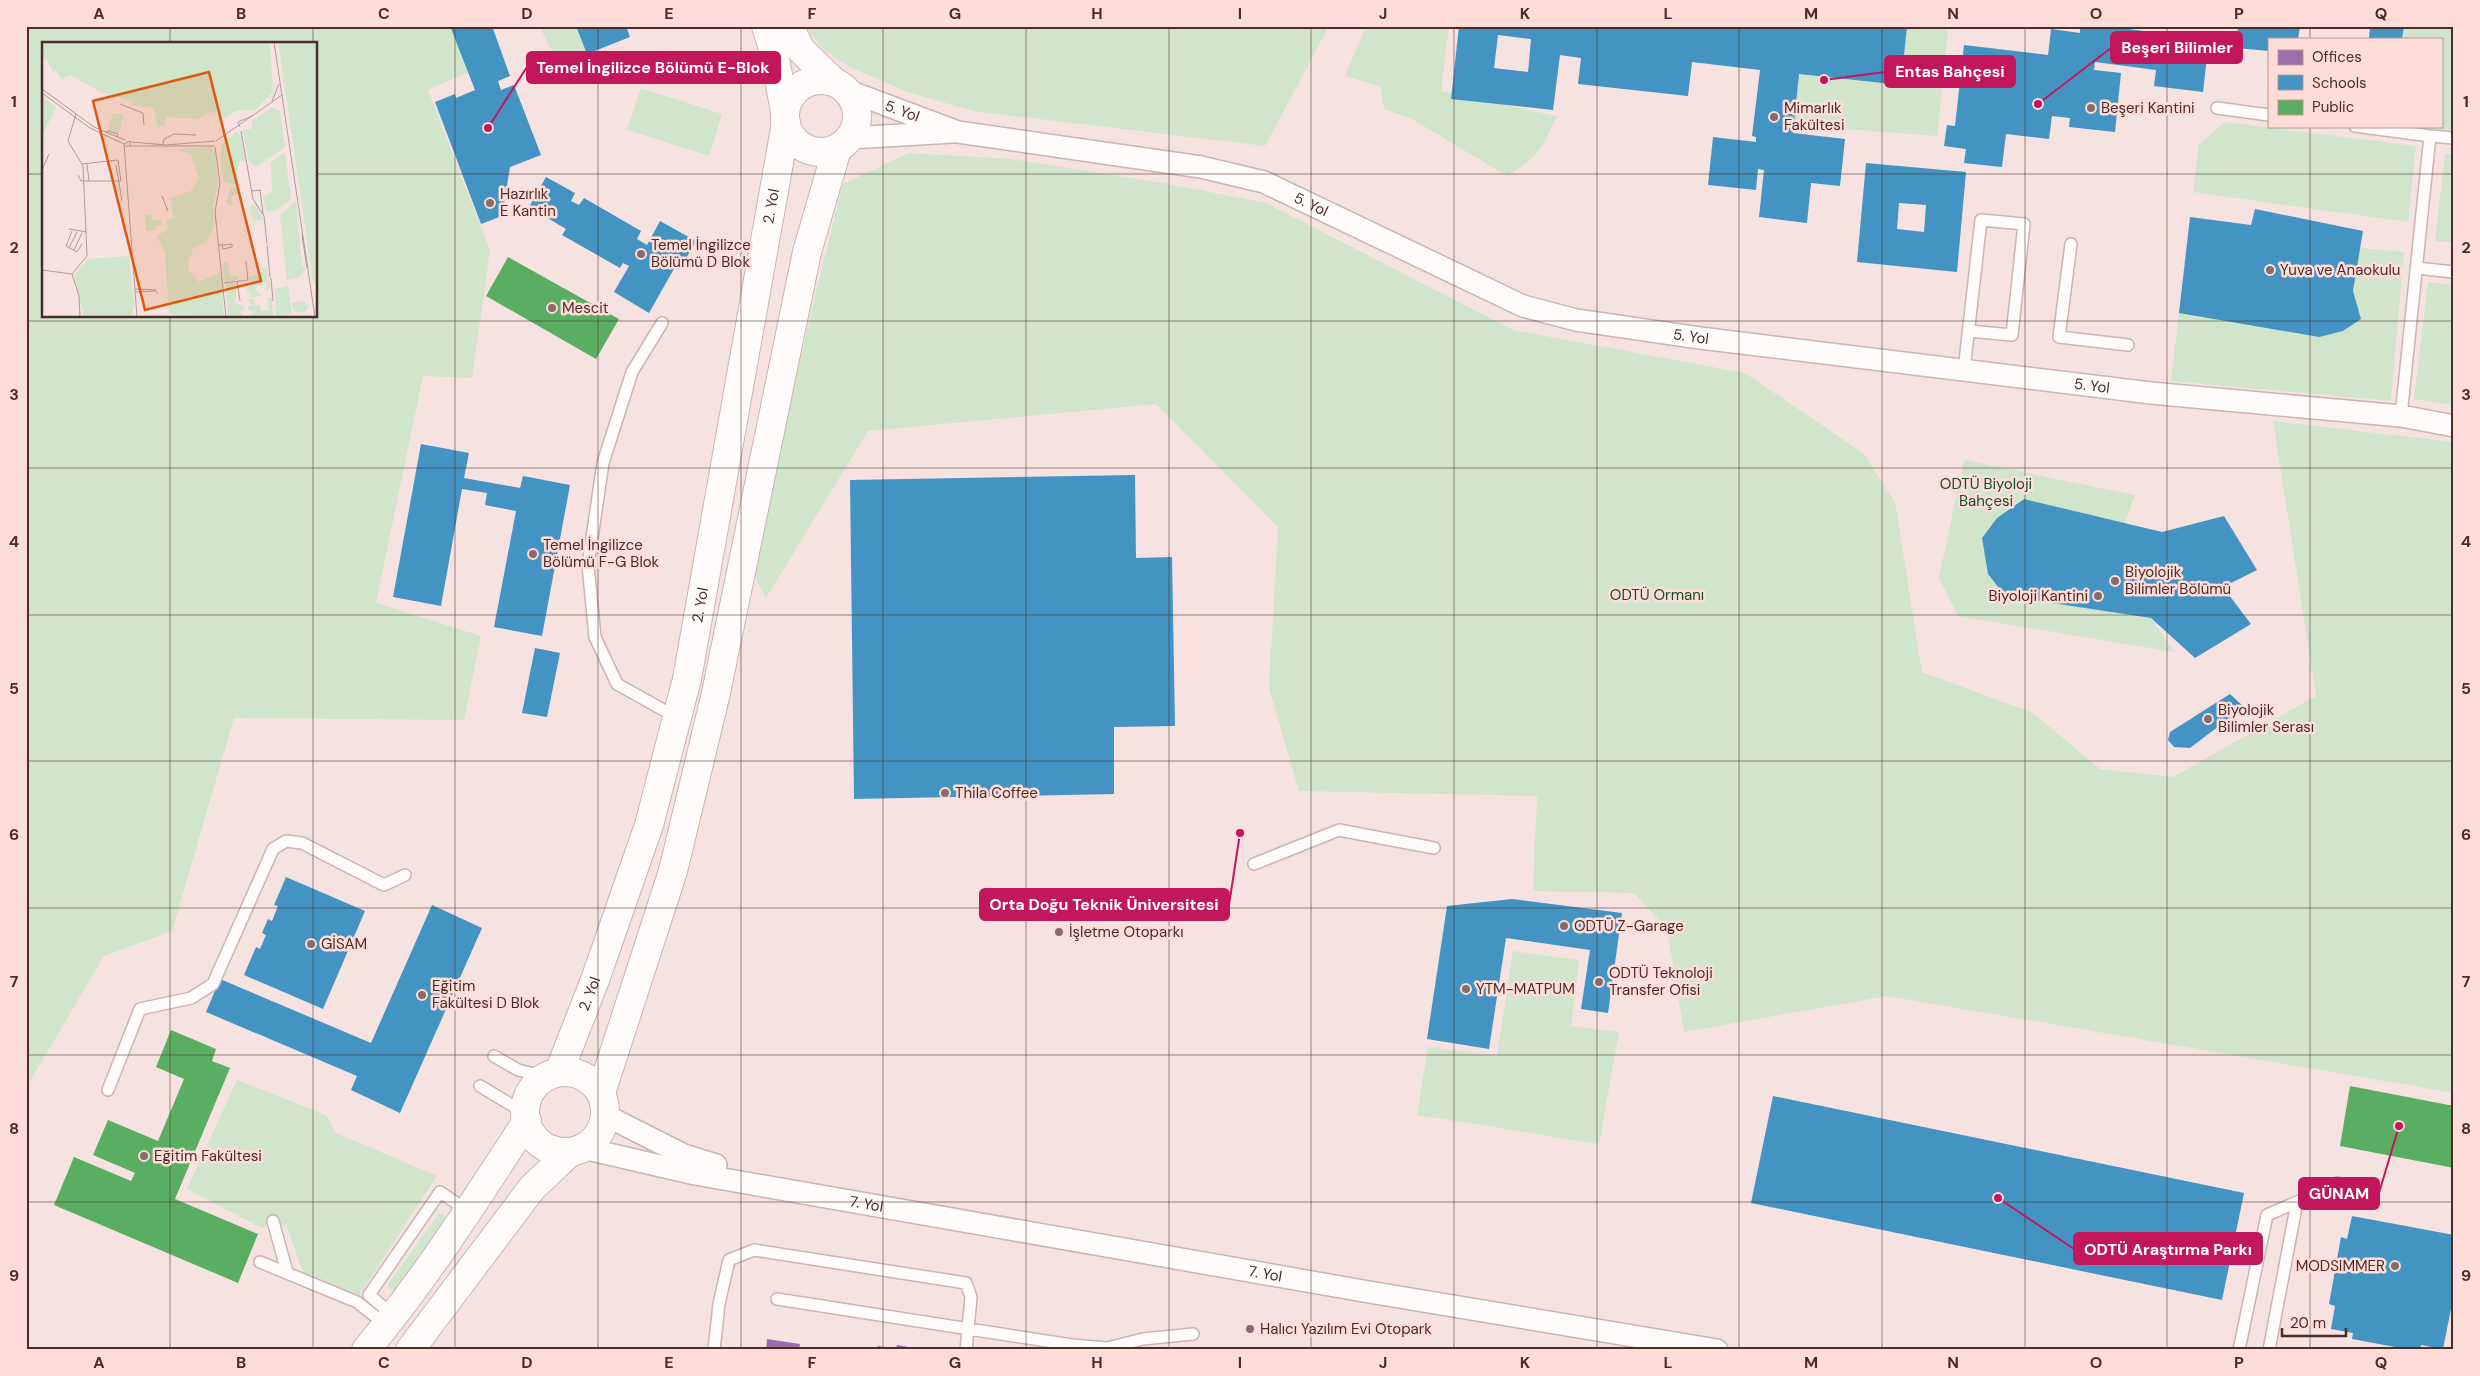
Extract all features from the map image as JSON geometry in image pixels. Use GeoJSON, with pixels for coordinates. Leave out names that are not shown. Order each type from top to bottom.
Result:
{"type":"FeatureCollection","features":[{"type":"Feature","properties":{"kind":"street","name":"2. Yol"},"geometry":{"type":"LineString","coordinates":[[766,26],[774,48],[789,134],[805,149],[816,152],[844,144]]}},
{"type":"Feature","properties":{"kind":"street"},"geometry":{"type":"LineString","coordinates":[[410,1350],[532,1188],[576,1150],[593,1140],[601,1130],[603,1104],[673,871],[718,684],[807,252],[844,144],[858,118],[853,98],[801,50],[789,26]]}},
{"type":"Feature","properties":{"kind":"street","name":"2. Yol"},"geometry":{"type":"LineString","coordinates":[[366,1350],[390,1321],[468,1211],[526,1117],[529,1095],[536,1084],[553,1074],[595,980],[649,825],[687,679],[788,100],[803,85],[824,80],[840,86]]}},
{"type":"Feature","properties":{"kind":"street","name":"5. Yol"},"geometry":{"type":"LineString","coordinates":[[840,86],[958,132],[1200,167],[1264,182],[1523,306],[1576,320],[1700,338],[2152,393],[2400,416],[2454,426]]}},
{"type":"Feature","properties":{"kind":"street","name":"5. Yol"},"geometry":{"type":"LineString","coordinates":[[844,144],[958,132]]}},
{"type":"Feature","properties":{"kind":"street"},"geometry":{"type":"LineString","coordinates":[[553,1074],[571,1072],[583,1076],[593,1083],[603,1104]]}},
{"type":"Feature","properties":{"kind":"street","name":"7. Yol"},"geometry":{"type":"LineString","coordinates":[[603,1104],[684,1155],[813,1193]]}},
{"type":"Feature","properties":{"kind":"street"},"geometry":{"type":"LineString","coordinates":[[526,1117],[531,1132],[547,1148],[558,1151],[576,1150]]}},
{"type":"Feature","properties":{"kind":"street","name":"7. Yol"},"geometry":{"type":"LineString","coordinates":[[576,1150],[695,1174],[813,1193],[1369,1292],[1717,1350]]}},
{"type":"Feature","properties":{"kind":"lane"},"geometry":{"type":"LineString","coordinates":[[2217,108],[2268,115]]}},
{"type":"Feature","properties":{"kind":"lane"},"geometry":{"type":"LineString","coordinates":[[2370,128],[2454,138]]}},
{"type":"Feature","properties":{"kind":"lane"},"geometry":{"type":"LineString","coordinates":[[2400,416],[2430,136]]}},
{"type":"Feature","properties":{"kind":"lane"},"geometry":{"type":"LineString","coordinates":[[1964,370],[1981,220],[2024,224],[2012,335],[1969,330]]}},
{"type":"Feature","properties":{"kind":"lane"},"geometry":{"type":"LineString","coordinates":[[2071,244],[2059,337],[2128,345]]}},
{"type":"Feature","properties":{"kind":"lane"},"geometry":{"type":"LineString","coordinates":[[2416,268],[2454,272]]}},
{"type":"Feature","properties":{"kind":"lane"},"geometry":{"type":"LineString","coordinates":[[662,323],[632,372],[603,463],[588,565],[595,637],[617,684],[678,718]]}},
{"type":"Feature","properties":{"kind":"lane"},"geometry":{"type":"LineString","coordinates":[[1254,864],[1339,830],[1434,848]]}},
{"type":"Feature","properties":{"kind":"lane"},"geometry":{"type":"LineString","coordinates":[[108,1090],[140,1009],[190,998],[213,984],[273,849],[286,841],[302,843],[384,886],[405,875]]}},
{"type":"Feature","properties":{"kind":"lane"},"geometry":{"type":"LineString","coordinates":[[494,1056],[518,1070],[553,1074]]}},
{"type":"Feature","properties":{"kind":"lane"},"geometry":{"type":"LineString","coordinates":[[480,1086],[526,1117]]}},
{"type":"Feature","properties":{"kind":"lane"},"geometry":{"type":"LineString","coordinates":[[2239,1350],[2267,1215],[2337,1184]]}},
{"type":"Feature","properties":{"kind":"lane"},"geometry":{"type":"LineString","coordinates":[[2269,1350],[2297,1202]]}},
{"type":"Feature","properties":{"kind":"lane"},"geometry":{"type":"LineString","coordinates":[[273,1221],[287,1272]]}},
{"type":"Feature","properties":{"kind":"lane"},"geometry":{"type":"LineString","coordinates":[[714,1350],[720,1304],[729,1260],[754,1250],[966,1283],[970,1297],[966,1350]]}},
{"type":"Feature","properties":{"kind":"lane"},"geometry":{"type":"LineString","coordinates":[[260,1262],[358,1302],[390,1321]]}},
{"type":"Feature","properties":{"kind":"lane"},"geometry":{"type":"LineString","coordinates":[[778,1299],[969,1329],[1107,1348],[1143,1339],[1193,1334]]}},
{"type":"Feature","properties":{"kind":"green space"},"geometry":{"type":"Polygon","coordinates":[[[26,26],[452,26],[471,71],[428,90],[490,250],[472,378],[423,376],[376,603],[481,636],[464,720],[234,718],[172,931],[104,956],[26,1088],[26,26]]]}},
{"type":"Feature","properties":{"kind":"green space"},"geometry":{"type":"Polygon","coordinates":[[[539,26],[577,26],[590,56],[560,66],[539,26]]]}},
{"type":"Feature","properties":{"kind":"green space"},"geometry":{"type":"Polygon","coordinates":[[[805,26],[1329,26],[1265,146],[973,111],[907,92],[848,66],[823,49],[805,26]]]}},
{"type":"Feature","properties":{"kind":"green space"},"geometry":{"type":"Polygon","coordinates":[[[1366,26],[1449,26],[1441,91],[1557,116],[1543,144],[1526,164],[1507,176],[1412,119],[1384,109],[1381,87],[1345,76],[1366,26]]]}},
{"type":"Feature","properties":{"kind":"green space"},"geometry":{"type":"Polygon","coordinates":[[[1907,26],[1943,26],[1948,32],[1937,136],[1793,125],[1799,74],[1901,85],[1907,26]]]}},
{"type":"Feature","properties":{"kind":"green space"},"geometry":{"type":"Polygon","coordinates":[[[2404,26],[2454,26],[2454,131],[2425,128],[2442,128],[2442,38],[2402,38],[2404,26]]]}},
{"type":"Feature","properties":{"kind":"green space"},"geometry":{"type":"Polygon","coordinates":[[[641,88],[722,114],[709,156],[627,130],[641,88]]]}},
{"type":"Feature","properties":{"kind":"green space"},"geometry":{"type":"Polygon","coordinates":[[[2225,122],[2416,146],[2408,222],[2193,192],[2199,145],[2225,122]]]}},
{"type":"Feature","properties":{"kind":"green space","name":"ODTÜ Ormanı"},"geometry":{"type":"Polygon","coordinates":[[[909,153],[1012,159],[1169,184],[1266,203],[1513,330],[1745,373],[1863,453],[1895,502],[1922,672],[2033,713],[2100,769],[2173,777],[2316,696],[2273,421],[2454,442],[2454,1093],[1887,996],[1684,1032],[1667,929],[1634,893],[1533,891],[1537,796],[1299,791],[1269,688],[1278,527],[1156,404],[868,431],[766,598],[752,572],[816,292],[843,184],[909,153]]]}},
{"type":"Feature","properties":{"kind":"green space"},"geometry":{"type":"Polygon","coordinates":[[[2445,154],[2454,155],[2454,243],[2435,241],[2445,154]]]}},
{"type":"Feature","properties":{"kind":"green space"},"geometry":{"type":"Polygon","coordinates":[[[2360,248],[2404,252],[2391,401],[2171,381],[2179,313],[2353,291],[2360,248]]]}},
{"type":"Feature","properties":{"kind":"green space"},"geometry":{"type":"Polygon","coordinates":[[[2428,282],[2454,285],[2454,405],[2414,399],[2428,282]]]}},
{"type":"Feature","properties":{"kind":"green space","name":"ODTÜ Biyoloji Bahçesi"},"geometry":{"type":"Polygon","coordinates":[[[1964,460],[2135,495],[2124,524],[2023,499],[1997,518],[1982,538],[1988,574],[2005,596],[2151,618],[2174,652],[1958,616],[1939,578],[1964,460]]]}},
{"type":"Feature","properties":{"kind":"green space"},"geometry":{"type":"Polygon","coordinates":[[[1513,951],[1579,960],[1571,1026],[1619,1032],[1599,1144],[1417,1115],[1428,1047],[1497,1056],[1513,951]]]}},
{"type":"Feature","properties":{"kind":"green space"},"geometry":{"type":"Polygon","coordinates":[[[237,1080],[326,1115],[336,1133],[437,1176],[358,1297],[303,1273],[288,1229],[273,1221],[262,1228],[187,1189],[237,1080]]]}},
{"type":"Feature","properties":{"kind":"green space"},"geometry":{"type":"Polygon","coordinates":[[[439,1213],[449,1219],[396,1292],[387,1286],[439,1213]]]}},
{"type":"Feature","properties":{"kind":"building: Offices"},"geometry":{"type":"Polygon","coordinates":[[[767,1339],[800,1344],[799,1350],[766,1350],[767,1339]]]}},
{"type":"Feature","properties":{"kind":"building: Offices"},"geometry":{"type":"Polygon","coordinates":[[[897,1345],[920,1350],[877,1350],[878,1346],[896,1349],[897,1345]]]}},
{"type":"Feature","properties":{"kind":"building: Schools"},"geometry":{"type":"Polygon","coordinates":[[[450,26],[492,26],[510,76],[498,81],[501,90],[514,85],[541,155],[510,167],[502,216],[481,224],[435,102],[455,94],[456,98],[475,90],[450,26]]]}},
{"type":"Feature","properties":{"kind":"building: Schools"},"geometry":{"type":"Polygon","coordinates":[[[576,26],[626,26],[630,37],[587,54],[576,26]]]}},
{"type":"Feature","properties":{"kind":"building: Schools","name":"Mimarlık Fakültesi"},"geometry":{"type":"Polygon","coordinates":[[[1459,26],[1907,26],[1901,85],[1799,74],[1793,133],[1845,139],[1840,186],[1811,183],[1807,223],[1759,217],[1764,170],[1758,169],[1756,190],[1708,185],[1713,137],[1756,142],[1756,137],[1752,136],[1760,70],[1692,62],[1688,96],[1578,84],[1581,58],[1560,55],[1553,110],[1451,99],[1459,26]],[[1498,35],[1494,68],[1528,72],[1531,39],[1498,35]]]}},
{"type":"Feature","properties":{"kind":"building: Schools"},"geometry":{"type":"Polygon","coordinates":[[[2080,26],[2104,26],[2209,39],[2203,92],[2154,86],[2156,70],[2095,62],[2094,70],[2121,73],[2115,132],[2069,127],[2070,118],[2052,116],[2049,139],[2006,134],[2002,167],[1964,163],[1966,149],[1944,146],[1947,125],[1955,126],[1964,45],[2048,55],[2051,29],[2080,33],[2080,26]]]}},
{"type":"Feature","properties":{"kind":"building: Schools"},"geometry":{"type":"Polygon","coordinates":[[[2238,26],[2300,26],[2298,38],[2268,38],[2268,51],[2236,48],[2238,26]]]}},
{"type":"Feature","properties":{"kind":"building: Schools"},"geometry":{"type":"Polygon","coordinates":[[[2370,26],[2404,26],[2402,38],[2369,38],[2370,26]]]}},
{"type":"Feature","properties":{"kind":"building: Schools"},"geometry":{"type":"Polygon","coordinates":[[[1866,163],[1966,172],[1957,272],[1857,262],[1866,163]],[[1899,203],[1897,229],[1924,232],[1926,205],[1899,203]]]}},
{"type":"Feature","properties":{"kind":"building: Schools","name":"Temel İngilizce Bölümü D Blok"},"geometry":{"type":"Polygon","coordinates":[[[546,177],[575,193],[571,201],[579,205],[584,198],[641,231],[637,239],[647,245],[660,221],[696,241],[680,269],[675,267],[649,313],[614,292],[629,266],[623,263],[620,268],[562,235],[566,229],[529,207],[546,177]]]}},
{"type":"Feature","properties":{"kind":"building: Schools","name":"Yuva ve Anaokulu"},"geometry":{"type":"Polygon","coordinates":[[[2255,209],[2363,231],[2353,291],[2361,319],[2343,331],[2319,337],[2179,313],[2190,217],[2251,225],[2255,209]]]}},
{"type":"Feature","properties":{"kind":"building: Schools","name":"Temel İngilizce Bölümü F-G Blok"},"geometry":{"type":"Polygon","coordinates":[[[421,444],[469,453],[464,478],[520,488],[523,476],[570,485],[542,636],[494,627],[516,511],[485,505],[487,493],[462,489],[441,606],[393,597],[421,444]]]}},
{"type":"Feature","properties":{"kind":"building: Schools"},"geometry":{"type":"Polygon","coordinates":[[[1135,475],[1136,558],[1172,557],[1175,726],[1114,727],[1114,794],[854,799],[850,480],[1135,475]]]}},
{"type":"Feature","properties":{"kind":"building: Schools","name":"Biyolojik Bilimler Bölümü"},"geometry":{"type":"Polygon","coordinates":[[[2024,499],[2162,532],[2224,516],[2257,570],[2223,587],[2251,624],[2195,658],[2151,618],[2005,596],[1988,574],[1982,538],[1997,518],[2024,499]]]}},
{"type":"Feature","properties":{"kind":"building: Schools"},"geometry":{"type":"Polygon","coordinates":[[[535,648],[560,653],[547,717],[522,713],[535,648]]]}},
{"type":"Feature","properties":{"kind":"building: Schools","name":"Biyolojik Bilimler Serası"},"geometry":{"type":"Polygon","coordinates":[[[2230,694],[2244,707],[2190,748],[2174,747],[2168,740],[2170,732],[2230,694]]]}},
{"type":"Feature","properties":{"kind":"building: Schools"},"geometry":{"type":"Polygon","coordinates":[[[286,877],[365,911],[323,1009],[244,975],[256,947],[260,949],[266,935],[262,933],[268,919],[272,921],[278,906],[274,905],[286,877]]]}},
{"type":"Feature","properties":{"kind":"building: Schools"},"geometry":{"type":"Polygon","coordinates":[[[1512,899],[1622,913],[1608,1013],[1581,1009],[1590,950],[1506,938],[1489,1049],[1427,1039],[1447,906],[1512,899]]]}},
{"type":"Feature","properties":{"kind":"building: Schools","name":"Eğitim Fakültesi D Blok"},"geometry":{"type":"Polygon","coordinates":[[[432,905],[482,928],[400,1113],[351,1090],[357,1076],[206,1012],[220,979],[371,1043],[432,905]]]}},
{"type":"Feature","properties":{"kind":"building: Schools"},"geometry":{"type":"Polygon","coordinates":[[[1773,1096],[2244,1193],[2222,1300],[1751,1203],[1773,1096]]]}},
{"type":"Feature","properties":{"kind":"building: Schools","name":"MODSIMMER"},"geometry":{"type":"Polygon","coordinates":[[[2352,1216],[2454,1235],[2454,1294],[2443,1349],[2421,1345],[2420,1350],[2411,1350],[2352,1339],[2353,1333],[2331,1329],[2335,1306],[2329,1304],[2341,1237],[2347,1239],[2352,1216]]]}},
{"type":"Feature","properties":{"kind":"building: Public","name":"Mescit"},"geometry":{"type":"Polygon","coordinates":[[[508,257],[619,319],[596,359],[486,296],[508,257]]]}},
{"type":"Feature","properties":{"kind":"building: Public","name":"Eğitim Fakültesi"},"geometry":{"type":"Polygon","coordinates":[[[171,1030],[216,1049],[212,1061],[230,1068],[175,1199],[258,1234],[238,1283],[54,1205],[74,1157],[131,1181],[135,1173],[93,1155],[108,1120],[158,1141],[184,1079],[156,1067],[171,1030]]]}},
{"type":"Feature","properties":{"kind":"building: Public"},"geometry":{"type":"Polygon","coordinates":[[[2350,1086],[2454,1106],[2454,1168],[2340,1146],[2350,1086]]]}},
{"type":"Feature","properties":{"kind":"place","name":"Entas Bahçesi"},"geometry":{"type":"Point","coordinates":[1824,80]}},
{"type":"Feature","properties":{"kind":"place","name":"Beşeri Bilimler"},"geometry":{"type":"Point","coordinates":[2038,104]}},
{"type":"Feature","properties":{"kind":"place","name":"Beşeri Kantini"},"geometry":{"type":"Point","coordinates":[2091,108]}},
{"type":"Feature","properties":{"kind":"place","name":"Mimarlık Fakültesi"},"geometry":{"type":"Point","coordinates":[1774,117]}},
{"type":"Feature","properties":{"kind":"place","name":"Temel İngilizce Bölümü E-Blok"},"geometry":{"type":"Point","coordinates":[488,128]}},
{"type":"Feature","properties":{"kind":"place","name":"Hazırlık E Kantin"},"geometry":{"type":"Point","coordinates":[490,203]}},
{"type":"Feature","properties":{"kind":"place","name":"Temel İngilizce Bölümü D Blok"},"geometry":{"type":"Point","coordinates":[641,254]}},
{"type":"Feature","properties":{"kind":"place","name":"Yuva ve Anaokulu"},"geometry":{"type":"Point","coordinates":[2270,270]}},
{"type":"Feature","properties":{"kind":"place","name":"Mescit"},"geometry":{"type":"Point","coordinates":[552,308]}},
{"type":"Feature","properties":{"kind":"place","name":"Temel İngilizce Bölümü F-G Blok"},"geometry":{"type":"Point","coordinates":[533,554]}},
{"type":"Feature","properties":{"kind":"place","name":"Biyolojik Bilimler Bölümü"},"geometry":{"type":"Point","coordinates":[2115,581]}},
{"type":"Feature","properties":{"kind":"place","name":"Biyoloji Kantini"},"geometry":{"type":"Point","coordinates":[2098,596]}},
{"type":"Feature","properties":{"kind":"place","name":"Biyolojik Bilimler Serası"},"geometry":{"type":"Point","coordinates":[2208,719]}},
{"type":"Feature","properties":{"kind":"place","name":"Thila Coffee"},"geometry":{"type":"Point","coordinates":[945,793]}},
{"type":"Feature","properties":{"kind":"place","name":"Orta Doğu Teknik Üniversitesi"},"geometry":{"type":"Point","coordinates":[1240,833]}},
{"type":"Feature","properties":{"kind":"place","name":"ODTÜ Z-Garage"},"geometry":{"type":"Point","coordinates":[1564,926]}},
{"type":"Feature","properties":{"kind":"place","name":"İşletme Otoparkı"},"geometry":{"type":"Point","coordinates":[1059,932]}},
{"type":"Feature","properties":{"kind":"place","name":"GİSAM"},"geometry":{"type":"Point","coordinates":[311,944]}},
{"type":"Feature","properties":{"kind":"place","name":"ODTÜ Teknoloji Transfer Ofisi"},"geometry":{"type":"Point","coordinates":[1599,982]}},
{"type":"Feature","properties":{"kind":"place","name":"YTM-MATPUM"},"geometry":{"type":"Point","coordinates":[1466,989]}},
{"type":"Feature","properties":{"kind":"place","name":"Eğitim Fakültesi D Blok"},"geometry":{"type":"Point","coordinates":[422,995]}},
{"type":"Feature","properties":{"kind":"place","name":"GÜNAM"},"geometry":{"type":"Point","coordinates":[2399,1126]}},
{"type":"Feature","properties":{"kind":"place","name":"Eğitim Fakültesi"},"geometry":{"type":"Point","coordinates":[144,1156]}},
{"type":"Feature","properties":{"kind":"place","name":"ODTÜ Araştırma Parkı"},"geometry":{"type":"Point","coordinates":[1998,1198]}},
{"type":"Feature","properties":{"kind":"place","name":"MODSIMMER"},"geometry":{"type":"Point","coordinates":[2395,1266]}},
{"type":"Feature","properties":{"kind":"place","name":"Halıcı Yazılım Evi Otopark"},"geometry":{"type":"Point","coordinates":[1250,1329]}}]}
